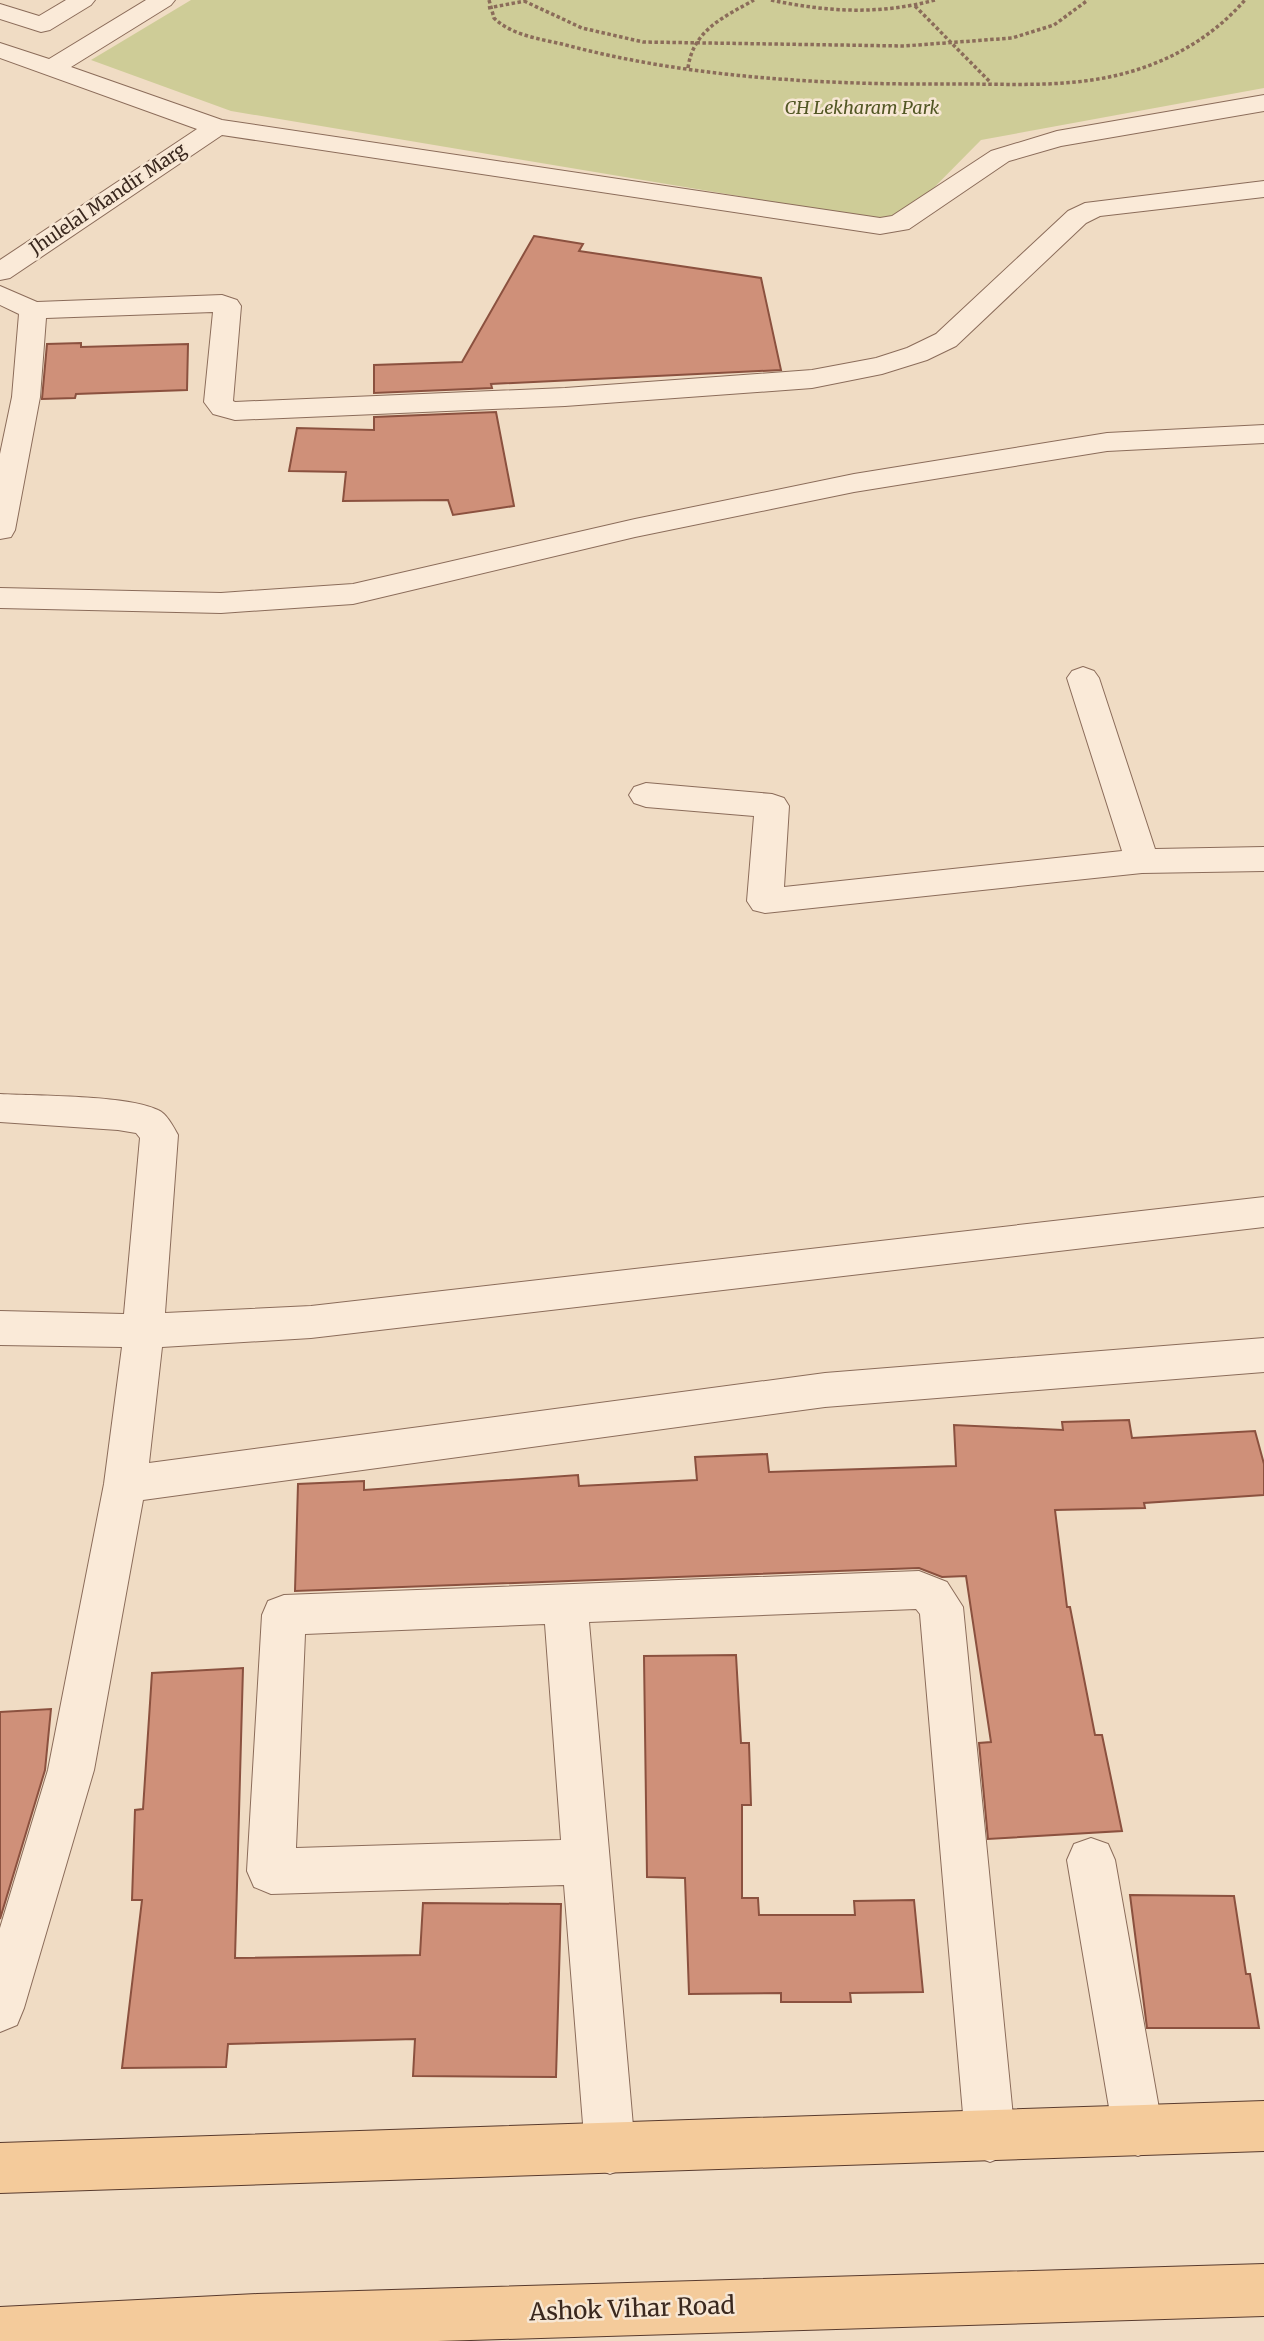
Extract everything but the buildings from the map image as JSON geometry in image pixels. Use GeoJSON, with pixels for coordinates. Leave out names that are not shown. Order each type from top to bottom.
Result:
{"type":"FeatureCollection","features":[{"type":"Feature","properties":{"kind":"main road"},"geometry":{"type":"LineString","coordinates":[[0,2168],[1264,2126]]}},
{"type":"Feature","properties":{"kind":"main road","name":"Ashok Vihar Road"},"geometry":{"type":"LineString","coordinates":[[0,2333],[246,2330],[1264,2290]]}},
{"type":"Feature","properties":{"kind":"street"},"geometry":{"type":"LineString","coordinates":[[0,11],[41,25],[83,0]]}},
{"type":"Feature","properties":{"kind":"street"},"geometry":{"type":"LineString","coordinates":[[51,68],[163,0]]}},
{"type":"Feature","properties":{"kind":"street"},"geometry":{"type":"LineString","coordinates":[[0,50],[217,127],[891,226],[900,223],[1013,149],[1070,136],[1264,103]]}},
{"type":"Feature","properties":{"kind":"street","name":"Jhulelal Mandir Marg"},"geometry":{"type":"LineString","coordinates":[[0,272],[217,127]]}},
{"type":"Feature","properties":{"kind":"street"},"geometry":{"type":"LineString","coordinates":[[0,295],[33,310],[222,303],[227,306],[218,402],[223,408],[235,411],[565,397],[811,379],[882,365],[917,354],[946,340],[1077,217],[1094,209],[1264,189]]}},
{"type":"Feature","properties":{"kind":"street"},"geometry":{"type":"LineString","coordinates":[[1,527],[26,397],[33,310]]}},
{"type":"Feature","properties":{"kind":"street"},"geometry":{"type":"LineString","coordinates":[[0,598],[260,603],[308,600],[353,594],[635,528],[854,483],[1107,442],[1264,434]]}},
{"type":"Feature","properties":{"kind":"street"},"geometry":{"type":"LineString","coordinates":[[1083,678],[1142,860]]}},
{"type":"Feature","properties":{"kind":"street"},"geometry":{"type":"LineString","coordinates":[[646,795],[772,806],[765,901],[1142,860],[1264,859]]}},
{"type":"Feature","properties":{"kind":"street"},"geometry":{"type":"LineString","coordinates":[[0,1108],[118,1116],[147,1121],[159,1135],[143,1331],[125,1484],[71,1770],[0,2008]]}},
{"type":"Feature","properties":{"kind":"street"},"geometry":{"type":"LineString","coordinates":[[0,1328],[143,1331],[311,1322],[1264,1212]]}},
{"type":"Feature","properties":{"kind":"street"},"geometry":{"type":"LineString","coordinates":[[125,1484],[825,1390],[1264,1355]]}},
{"type":"Feature","properties":{"kind":"street"},"geometry":{"type":"LineString","coordinates":[[586,1862],[271,1871],[284,1615],[919,1590],[932,1596],[941,1606],[989,2137]]}},
{"type":"Feature","properties":{"kind":"street"},"geometry":{"type":"LineString","coordinates":[[565,1605],[610,2149]]}},
{"type":"Feature","properties":{"kind":"street"},"geometry":{"type":"LineString","coordinates":[[1091,1860],[1138,2131]]}},
{"type":"Feature","properties":{"kind":"path"},"geometry":{"type":"LineString","coordinates":[[489,0],[488,8],[499,23],[531,36],[602,55],[688,68],[845,84],[991,84],[1091,80],[1164,60],[1196,42],[1237,11],[1245,0]]}},
{"type":"Feature","properties":{"kind":"path"},"geometry":{"type":"LineString","coordinates":[[688,68],[692,43],[703,32],[754,0]]}},
{"type":"Feature","properties":{"kind":"path"},"geometry":{"type":"LineString","coordinates":[[771,0],[827,11],[858,13],[915,6],[934,0]]}},
{"type":"Feature","properties":{"kind":"path"},"geometry":{"type":"LineString","coordinates":[[488,8],[526,1],[576,28],[608,37],[692,43],[904,46],[1012,38],[1054,25],[1088,0]]}},
{"type":"Feature","properties":{"kind":"path"},"geometry":{"type":"LineString","coordinates":[[915,6],[991,84]]}},
{"type":"Feature","properties":{"kind":"green space","name":"CH Lekharam Park"},"geometry":{"type":"Polygon","coordinates":[[[191,0],[1264,0],[1264,88],[981,140],[899,223],[231,111],[91,60],[191,0]]]}}]}
